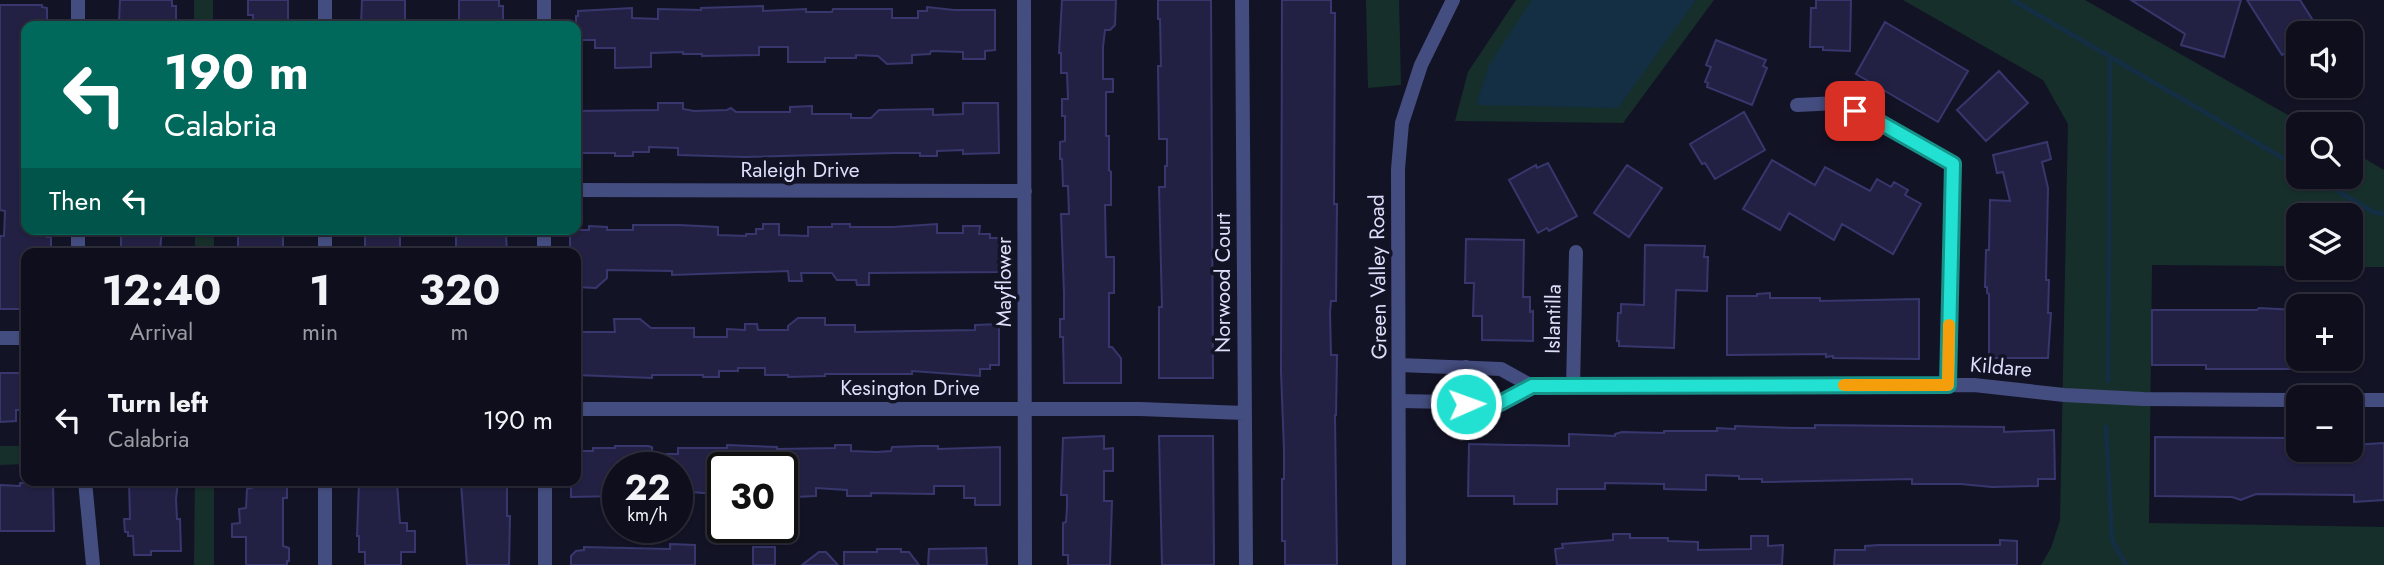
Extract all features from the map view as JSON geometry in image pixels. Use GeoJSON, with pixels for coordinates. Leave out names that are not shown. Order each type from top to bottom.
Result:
{"type":"FeatureCollection","features":[{"type":"Feature","properties":{"kind":"street"},"geometry":{"type":"LineString","coordinates":[[78,0],[78,21]]}},
{"type":"Feature","properties":{"kind":"street"},"geometry":{"type":"LineString","coordinates":[[325,0],[325,21]]}},
{"type":"Feature","properties":{"kind":"street"},"geometry":{"type":"LineString","coordinates":[[544,0],[544,21]]}},
{"type":"Feature","properties":{"kind":"street","name":"Mayflower"},"geometry":{"type":"LineString","coordinates":[[1024,0],[1025,565]]}},
{"type":"Feature","properties":{"kind":"street","name":"Norwood Court"},"geometry":{"type":"LineString","coordinates":[[1242,0],[1246,565]]}},
{"type":"Feature","properties":{"kind":"street","name":"Green Valley Road"},"geometry":{"type":"LineString","coordinates":[[1399,565],[1398,169],[1402,123],[1420,65],[1453,0]]}},
{"type":"Feature","properties":{"kind":"street"},"geometry":{"type":"LineString","coordinates":[[1797,105],[1838,103],[1872,118],[1953,164],[1948,385]]}},
{"type":"Feature","properties":{"kind":"street","name":"Raleigh Drive"},"geometry":{"type":"LineString","coordinates":[[581,190],[1025,191]]}},
{"type":"Feature","properties":{"kind":"street","name":"Islantilla"},"geometry":{"type":"LineString","coordinates":[[1573,387],[1576,252]]}},
{"type":"Feature","properties":{"kind":"street"},"geometry":{"type":"LineString","coordinates":[[0,338],[21,338]]}},
{"type":"Feature","properties":{"kind":"street","name":"Kildare"},"geometry":{"type":"LineString","coordinates":[[1399,365],[1501,369],[1532,386],[1974,385],[2143,400],[2286,400]]}},
{"type":"Feature","properties":{"kind":"street"},"geometry":{"type":"LineString","coordinates":[[1466,367],[1466,404]]}},
{"type":"Feature","properties":{"kind":"street","name":"Kildare"},"geometry":{"type":"LineString","coordinates":[[1399,401],[1500,403],[1532,386]]}},
{"type":"Feature","properties":{"kind":"street"},"geometry":{"type":"LineString","coordinates":[[2363,400],[2384,400]]}},
{"type":"Feature","properties":{"kind":"street","name":"Kesington Drive"},"geometry":{"type":"LineString","coordinates":[[581,409],[1025,408],[1140,409],[1244,414]]}},
{"type":"Feature","properties":{"kind":"street"},"geometry":{"type":"LineString","coordinates":[[85,486],[93,565]]}},
{"type":"Feature","properties":{"kind":"street"},"geometry":{"type":"LineString","coordinates":[[325,486],[325,565]]}},
{"type":"Feature","properties":{"kind":"street"},"geometry":{"type":"LineString","coordinates":[[545,486],[545,565]]}},
{"type":"Feature","properties":{"kind":"green space"},"geometry":{"type":"Polygon","coordinates":[[[194,0],[213,0],[213,21],[194,21],[194,0]]]}},
{"type":"Feature","properties":{"kind":"green space"},"geometry":{"type":"Polygon","coordinates":[[[1366,0],[1399,0],[1401,85],[1368,88],[1366,0]]]}},
{"type":"Feature","properties":{"kind":"green space"},"geometry":{"type":"Polygon","coordinates":[[[1516,0],[1714,0],[1623,123],[1455,121],[1468,72],[1516,0]]]}},
{"type":"Feature","properties":{"kind":"green space"},"geometry":{"type":"Polygon","coordinates":[[[1903,0],[2085,0],[2286,114],[2286,189],[2363,189],[2363,158],[2384,170],[2384,267],[2363,267],[2363,203],[2286,203],[2286,266],[2152,265],[2149,523],[2384,527],[2384,565],[2041,565],[2051,548],[2060,520],[2068,124],[2043,80],[1903,0]]]}},
{"type":"Feature","properties":{"kind":"green space"},"geometry":{"type":"Polygon","coordinates":[[[195,235],[214,235],[214,248],[195,248],[195,235]]]}},
{"type":"Feature","properties":{"kind":"green space"},"geometry":{"type":"Polygon","coordinates":[[[0,446],[21,446],[21,464],[0,465],[0,446]]]}},
{"type":"Feature","properties":{"kind":"green space"},"geometry":{"type":"Polygon","coordinates":[[[195,486],[214,486],[214,565],[194,565],[195,486]]]}},
{"type":"Feature","properties":{"kind":"water"},"geometry":{"type":"Polygon","coordinates":[[[1532,0],[1696,0],[1618,108],[1476,105],[1489,65],[1532,0]]]}},
{"type":"Feature","properties":{"kind":"building"},"geometry":{"type":"Polygon","coordinates":[[[120,0],[172,0],[172,6],[176,6],[176,21],[119,21],[120,0]]]}},
{"type":"Feature","properties":{"kind":"building"},"geometry":{"type":"Polygon","coordinates":[[[248,0],[288,0],[288,21],[253,21],[253,15],[248,15],[248,0]]]}},
{"type":"Feature","properties":{"kind":"building"},"geometry":{"type":"Polygon","coordinates":[[[362,0],[405,0],[405,21],[361,21],[362,0]]]}},
{"type":"Feature","properties":{"kind":"building"},"geometry":{"type":"Polygon","coordinates":[[[459,0],[499,0],[499,6],[503,6],[503,21],[459,21],[459,0]]]}},
{"type":"Feature","properties":{"kind":"building"},"geometry":{"type":"Polygon","coordinates":[[[1062,0],[1116,0],[1115,25],[1110,30],[1105,30],[1103,79],[1113,79],[1113,92],[1106,92],[1111,205],[1105,205],[1106,257],[1114,257],[1114,293],[1109,293],[1109,347],[1121,358],[1121,383],[1064,383],[1063,337],[1060,337],[1060,319],[1064,319],[1061,214],[1069,214],[1068,186],[1063,186],[1060,159],[1060,142],[1065,141],[1062,99],[1068,99],[1067,73],[1061,73],[1059,53],[1062,0]]]}},
{"type":"Feature","properties":{"kind":"building"},"geometry":{"type":"Polygon","coordinates":[[[1158,0],[1211,0],[1213,378],[1159,378],[1159,307],[1162,307],[1159,187],[1165,187],[1167,139],[1159,139],[1158,66],[1161,66],[1158,0]]]}},
{"type":"Feature","properties":{"kind":"building"},"geometry":{"type":"Polygon","coordinates":[[[1282,0],[1331,0],[1331,13],[1335,13],[1336,301],[1331,301],[1330,312],[1331,355],[1337,355],[1337,565],[1285,565],[1285,541],[1282,541],[1282,0]]]}},
{"type":"Feature","properties":{"kind":"building"},"geometry":{"type":"Polygon","coordinates":[[[1816,0],[1851,0],[1850,51],[1810,47],[1811,8],[1816,8],[1816,0]]]}},
{"type":"Feature","properties":{"kind":"building"},"geometry":{"type":"Polygon","coordinates":[[[2131,0],[2241,0],[2224,57],[2181,45],[2185,34],[2131,0]]]}},
{"type":"Feature","properties":{"kind":"building"},"geometry":{"type":"Polygon","coordinates":[[[2247,0],[2300,0],[2313,21],[2286,21],[2286,53],[2282,55],[2247,0]]]}},
{"type":"Feature","properties":{"kind":"building"},"geometry":{"type":"Polygon","coordinates":[[[0,5],[42,5],[47,8],[47,21],[21,21],[21,235],[47,235],[51,237],[51,248],[21,248],[21,309],[0,309],[0,236],[4,236],[5,211],[0,210],[0,5]]]}},
{"type":"Feature","properties":{"kind":"building"},"geometry":{"type":"Polygon","coordinates":[[[763,6],[763,11],[806,9],[806,12],[892,9],[892,18],[918,18],[918,11],[927,11],[927,7],[995,10],[995,50],[985,51],[985,59],[963,59],[963,52],[931,51],[930,54],[912,55],[912,63],[887,64],[878,56],[856,55],[856,58],[825,58],[825,62],[788,62],[788,47],[759,47],[759,55],[651,53],[651,67],[615,68],[615,48],[595,48],[595,40],[581,40],[581,21],[576,21],[578,11],[632,8],[632,18],[658,19],[658,9],[763,6]]]}},
{"type":"Feature","properties":{"kind":"building"},"geometry":{"type":"Polygon","coordinates":[[[1885,22],[1968,71],[1938,122],[1856,74],[1885,22]]]}},
{"type":"Feature","properties":{"kind":"building"},"geometry":{"type":"Polygon","coordinates":[[[1716,40],[1766,60],[1763,66],[1767,68],[1752,105],[1707,87],[1708,83],[1705,82],[1711,67],[1706,65],[1716,40]]]}},
{"type":"Feature","properties":{"kind":"building"},"geometry":{"type":"Polygon","coordinates":[[[1999,71],[2028,103],[1986,141],[1957,110],[1999,71]]]}},
{"type":"Feature","properties":{"kind":"building"},"geometry":{"type":"Polygon","coordinates":[[[658,103],[683,103],[683,109],[694,111],[731,108],[736,112],[790,112],[790,107],[812,106],[812,114],[851,114],[851,118],[871,118],[879,110],[933,109],[933,115],[963,114],[963,103],[998,103],[999,153],[963,154],[963,150],[937,151],[937,156],[895,153],[745,157],[678,155],[678,148],[649,147],[649,152],[633,152],[633,156],[581,153],[581,111],[658,110],[658,103]]]}},
{"type":"Feature","properties":{"kind":"building"},"geometry":{"type":"Polygon","coordinates":[[[1744,112],[1765,150],[1715,179],[1690,144],[1744,112]]]}},
{"type":"Feature","properties":{"kind":"building"},"geometry":{"type":"Polygon","coordinates":[[[2047,142],[2051,159],[2042,162],[2048,188],[2046,280],[2049,280],[2048,313],[2051,313],[2048,358],[1989,358],[1989,294],[1985,287],[1990,200],[2010,201],[2003,172],[1997,173],[1993,155],[2047,142]]]}},
{"type":"Feature","properties":{"kind":"building"},"geometry":{"type":"Polygon","coordinates":[[[1772,160],[1815,185],[1825,167],[1870,191],[1877,179],[1891,187],[1894,182],[1908,190],[1905,195],[1921,204],[1893,254],[1842,224],[1834,240],[1789,213],[1780,230],[1743,209],[1772,160]]]}},
{"type":"Feature","properties":{"kind":"building"},"geometry":{"type":"Polygon","coordinates":[[[1548,163],[1577,216],[1549,231],[1547,228],[1538,233],[1509,180],[1536,165],[1537,168],[1548,163]]]}},
{"type":"Feature","properties":{"kind":"building"},"geometry":{"type":"Polygon","coordinates":[[[1627,165],[1662,188],[1629,237],[1594,213],[1627,165]]]}},
{"type":"Feature","properties":{"kind":"building"},"geometry":{"type":"Polygon","coordinates":[[[763,224],[779,224],[779,235],[808,236],[808,227],[832,227],[832,224],[850,224],[850,227],[893,227],[937,224],[937,233],[963,233],[963,226],[980,226],[979,234],[990,234],[990,238],[999,238],[999,272],[869,273],[869,285],[857,285],[856,280],[837,280],[832,273],[801,273],[802,281],[789,281],[788,271],[672,275],[672,271],[607,270],[607,278],[596,288],[581,287],[581,248],[570,248],[570,235],[581,235],[581,230],[589,230],[589,226],[607,227],[607,230],[633,230],[633,225],[718,227],[718,235],[746,236],[756,234],[756,229],[763,229],[763,224]]]}},
{"type":"Feature","properties":{"kind":"building"},"geometry":{"type":"Polygon","coordinates":[[[121,235],[161,235],[160,248],[121,248],[121,235]]]}},
{"type":"Feature","properties":{"kind":"building"},"geometry":{"type":"Polygon","coordinates":[[[238,235],[283,235],[283,248],[238,248],[238,235]]]}},
{"type":"Feature","properties":{"kind":"building"},"geometry":{"type":"Polygon","coordinates":[[[365,235],[400,235],[400,248],[365,248],[365,235]]]}},
{"type":"Feature","properties":{"kind":"building"},"geometry":{"type":"Polygon","coordinates":[[[456,235],[506,235],[507,248],[456,248],[456,235]]]}},
{"type":"Feature","properties":{"kind":"building"},"geometry":{"type":"Polygon","coordinates":[[[1466,239],[1524,240],[1523,297],[1530,297],[1533,341],[1482,340],[1482,316],[1473,316],[1474,283],[1465,283],[1466,239]]]}},
{"type":"Feature","properties":{"kind":"building"},"geometry":{"type":"Polygon","coordinates":[[[1645,245],[1705,246],[1704,257],[1708,257],[1707,291],[1676,290],[1674,348],[1619,346],[1617,341],[1621,304],[1644,305],[1645,245]]]}},
{"type":"Feature","properties":{"kind":"building"},"geometry":{"type":"Polygon","coordinates":[[[1770,293],[1770,298],[1820,298],[1820,301],[1919,299],[1919,359],[1833,358],[1826,357],[1826,354],[1727,355],[1727,296],[1770,293]]]}},
{"type":"Feature","properties":{"kind":"building"},"geometry":{"type":"Polygon","coordinates":[[[2286,309],[2286,369],[2206,369],[2206,365],[2152,365],[2152,310],[2286,309]]]}},
{"type":"Feature","properties":{"kind":"building"},"geometry":{"type":"Polygon","coordinates":[[[798,318],[825,318],[825,325],[855,325],[855,332],[975,330],[975,325],[999,324],[999,365],[980,369],[980,376],[912,371],[912,374],[825,374],[788,377],[765,375],[765,368],[719,371],[719,377],[581,375],[581,332],[615,332],[614,319],[640,319],[651,328],[694,328],[694,337],[727,337],[727,329],[745,330],[745,324],[757,324],[758,330],[788,330],[788,326],[798,318]]]}},
{"type":"Feature","properties":{"kind":"building"},"geometry":{"type":"Polygon","coordinates":[[[0,373],[21,373],[21,410],[16,410],[16,421],[0,422],[0,373]]]}},
{"type":"Feature","properties":{"kind":"building"},"geometry":{"type":"Polygon","coordinates":[[[1815,425],[2004,427],[2004,432],[2054,430],[2055,479],[2038,479],[2038,486],[1992,487],[1912,484],[1912,479],[1762,482],[1762,479],[1739,479],[1739,476],[1706,475],[1706,490],[1664,489],[1664,484],[1605,483],[1605,489],[1557,489],[1557,504],[1514,504],[1514,496],[1468,496],[1469,444],[1569,446],[1569,434],[1615,436],[1622,432],[1717,431],[1717,428],[1735,429],[1735,426],[1815,428],[1815,425]]]}},
{"type":"Feature","properties":{"kind":"building"},"geometry":{"type":"Polygon","coordinates":[[[1104,436],[1104,449],[1113,448],[1113,471],[1104,471],[1104,501],[1112,501],[1110,565],[1068,565],[1068,555],[1063,555],[1063,523],[1066,522],[1067,495],[1061,495],[1063,438],[1104,436]]]}},
{"type":"Feature","properties":{"kind":"building"},"geometry":{"type":"Polygon","coordinates":[[[1159,436],[1213,436],[1214,565],[1162,565],[1159,436]]]}},
{"type":"Feature","properties":{"kind":"building"},"geometry":{"type":"Polygon","coordinates":[[[2155,437],[2286,438],[2286,462],[2363,462],[2363,444],[2384,443],[2384,500],[2354,502],[2354,495],[2256,494],[2241,500],[2232,497],[2155,496],[2155,437]]]}},
{"type":"Feature","properties":{"kind":"building"},"geometry":{"type":"Polygon","coordinates":[[[727,445],[777,449],[835,448],[835,445],[851,445],[851,451],[877,452],[891,451],[892,447],[1000,447],[1000,505],[975,505],[975,498],[964,498],[964,486],[934,486],[934,494],[871,493],[871,496],[847,496],[847,490],[816,488],[816,496],[798,497],[798,452],[707,452],[707,493],[693,492],[693,452],[678,452],[678,448],[727,448],[727,445]]]}},
{"type":"Feature","properties":{"kind":"building"},"geometry":{"type":"Polygon","coordinates":[[[615,446],[652,447],[652,452],[602,452],[602,496],[571,497],[571,486],[581,486],[581,451],[615,446]]]}},
{"type":"Feature","properties":{"kind":"building"},"geometry":{"type":"Polygon","coordinates":[[[20,483],[21,486],[53,486],[54,531],[0,531],[0,485],[20,486],[20,483]]]}},
{"type":"Feature","properties":{"kind":"building"},"geometry":{"type":"Polygon","coordinates":[[[129,486],[177,486],[177,519],[180,519],[181,551],[151,551],[151,555],[134,555],[133,536],[128,536],[128,532],[125,532],[124,519],[130,519],[129,486]]]}},
{"type":"Feature","properties":{"kind":"building"},"geometry":{"type":"Polygon","coordinates":[[[287,486],[287,498],[283,498],[283,546],[289,548],[287,565],[246,565],[246,537],[232,537],[232,524],[240,523],[239,509],[246,508],[247,489],[287,486]]]}},
{"type":"Feature","properties":{"kind":"building"},"geometry":{"type":"Polygon","coordinates":[[[359,486],[397,486],[400,523],[407,523],[407,531],[415,531],[415,552],[401,552],[401,565],[365,565],[365,552],[359,552],[359,486]]]}},
{"type":"Feature","properties":{"kind":"building"},"geometry":{"type":"Polygon","coordinates":[[[461,486],[507,486],[507,516],[510,516],[509,565],[467,565],[461,486]]]}},
{"type":"Feature","properties":{"kind":"building"},"geometry":{"type":"Polygon","coordinates":[[[1613,534],[1630,534],[1630,538],[1668,538],[1668,541],[1698,542],[1698,550],[1751,549],[1751,536],[1768,536],[1768,546],[1783,545],[1782,565],[1557,565],[1555,549],[1563,548],[1562,544],[1613,540],[1613,534]]]}},
{"type":"Feature","properties":{"kind":"building"},"geometry":{"type":"Polygon","coordinates":[[[2000,540],[2017,541],[2017,565],[1834,565],[1835,550],[1865,550],[1865,546],[1879,545],[2000,545],[2000,540]]]}},
{"type":"Feature","properties":{"kind":"building"},"geometry":{"type":"Polygon","coordinates":[[[670,544],[695,545],[695,565],[571,565],[571,556],[576,551],[584,550],[584,547],[670,549],[670,544]]]}},
{"type":"Feature","properties":{"kind":"building"},"geometry":{"type":"Polygon","coordinates":[[[753,547],[775,547],[775,565],[753,565],[753,547]]]}},
{"type":"Feature","properties":{"kind":"building"},"geometry":{"type":"Polygon","coordinates":[[[986,548],[987,565],[928,565],[929,549],[986,548]]]}},
{"type":"Feature","properties":{"kind":"building"},"geometry":{"type":"Polygon","coordinates":[[[877,549],[901,549],[901,552],[909,552],[919,565],[844,565],[844,552],[877,552],[877,549]]]}},
{"type":"Feature","properties":{"kind":"building"},"geometry":{"type":"Polygon","coordinates":[[[819,552],[826,552],[838,565],[802,565],[819,552]]]}},
{"type":"Feature","properties":{"kind":"waterway"},"geometry":{"type":"LineString","coordinates":[[2013,0],[2286,160]]}},
{"type":"Feature","properties":{"kind":"waterway"},"geometry":{"type":"LineString","coordinates":[[2108,381],[2110,57]]}},
{"type":"Feature","properties":{"kind":"waterway"},"geometry":{"type":"LineString","coordinates":[[2334,189],[2373,212],[2384,214]]}},
{"type":"Feature","properties":{"kind":"waterway"},"geometry":{"type":"LineString","coordinates":[[2106,427],[2112,540],[2126,565]]}},
{"type":"Feature","properties":{"kind":"slow traffic"},"geometry":{"type":"LineString","coordinates":[[1844,385],[1948,385],[1949,325]]}},
{"type":"Feature","properties":{"kind":"route"},"geometry":{"type":"LineString","coordinates":[[1466,404],[1500,403],[1532,386],[1948,385],[1953,164],[1855,111]]}}]}
